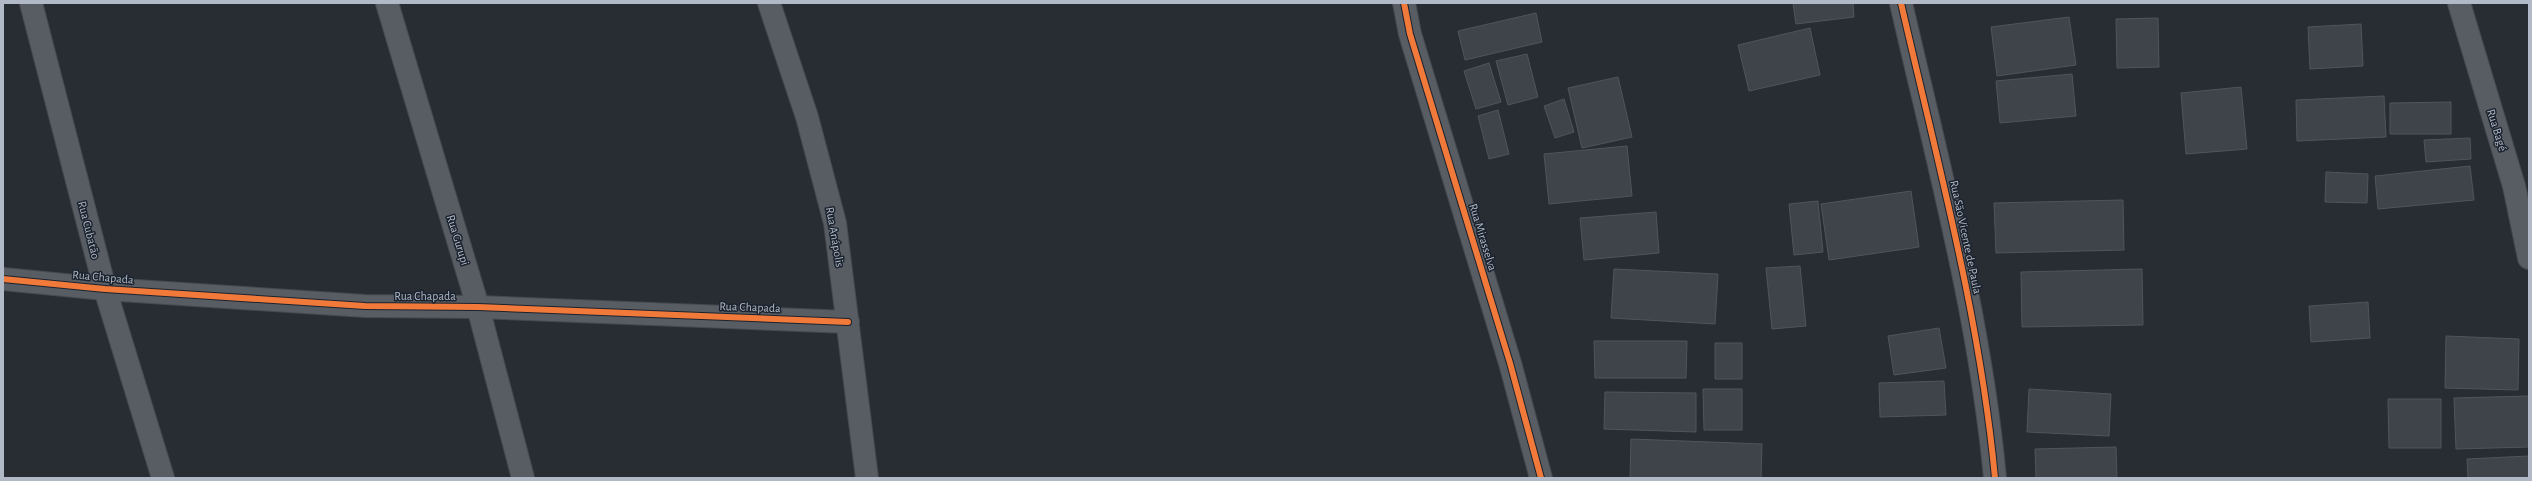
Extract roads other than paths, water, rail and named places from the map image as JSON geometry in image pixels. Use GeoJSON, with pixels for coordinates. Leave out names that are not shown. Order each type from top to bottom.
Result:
{"type":"FeatureCollection","features":[{"type":"Feature","properties":{"kind":"street","name":"Rua Cubatão"},"geometry":{"type":"LineString","coordinates":[[31,3],[105,289],[163,478]]}},
{"type":"Feature","properties":{"kind":"street","name":"Rua Gurupi"},"geometry":{"type":"LineString","coordinates":[[387,3],[478,306],[523,478]]}},
{"type":"Feature","properties":{"kind":"street","name":"Rua Anápolis"},"geometry":{"type":"LineString","coordinates":[[769,3],[807,117],[835,223],[867,478]]}},
{"type":"Feature","properties":{"kind":"street","name":"Rua Mirasselva"},"geometry":{"type":"LineString","coordinates":[[1404,3],[1410,34],[1510,363],[1541,478]]}},
{"type":"Feature","properties":{"kind":"street","name":"Rua São Vicente de Paula"},"geometry":{"type":"LineString","coordinates":[[1901,3],[1966,289],[1982,377],[1995,478]]}},
{"type":"Feature","properties":{"kind":"street","name":"Rua Bagé"},"geometry":{"type":"LineString","coordinates":[[2458,3],[2514,186],[2529,258]]}},
{"type":"Feature","properties":{"kind":"street","name":"Rua Chapada"},"geometry":{"type":"LineString","coordinates":[[3,279],[105,289],[365,306],[478,306],[848,322]]}}]}
